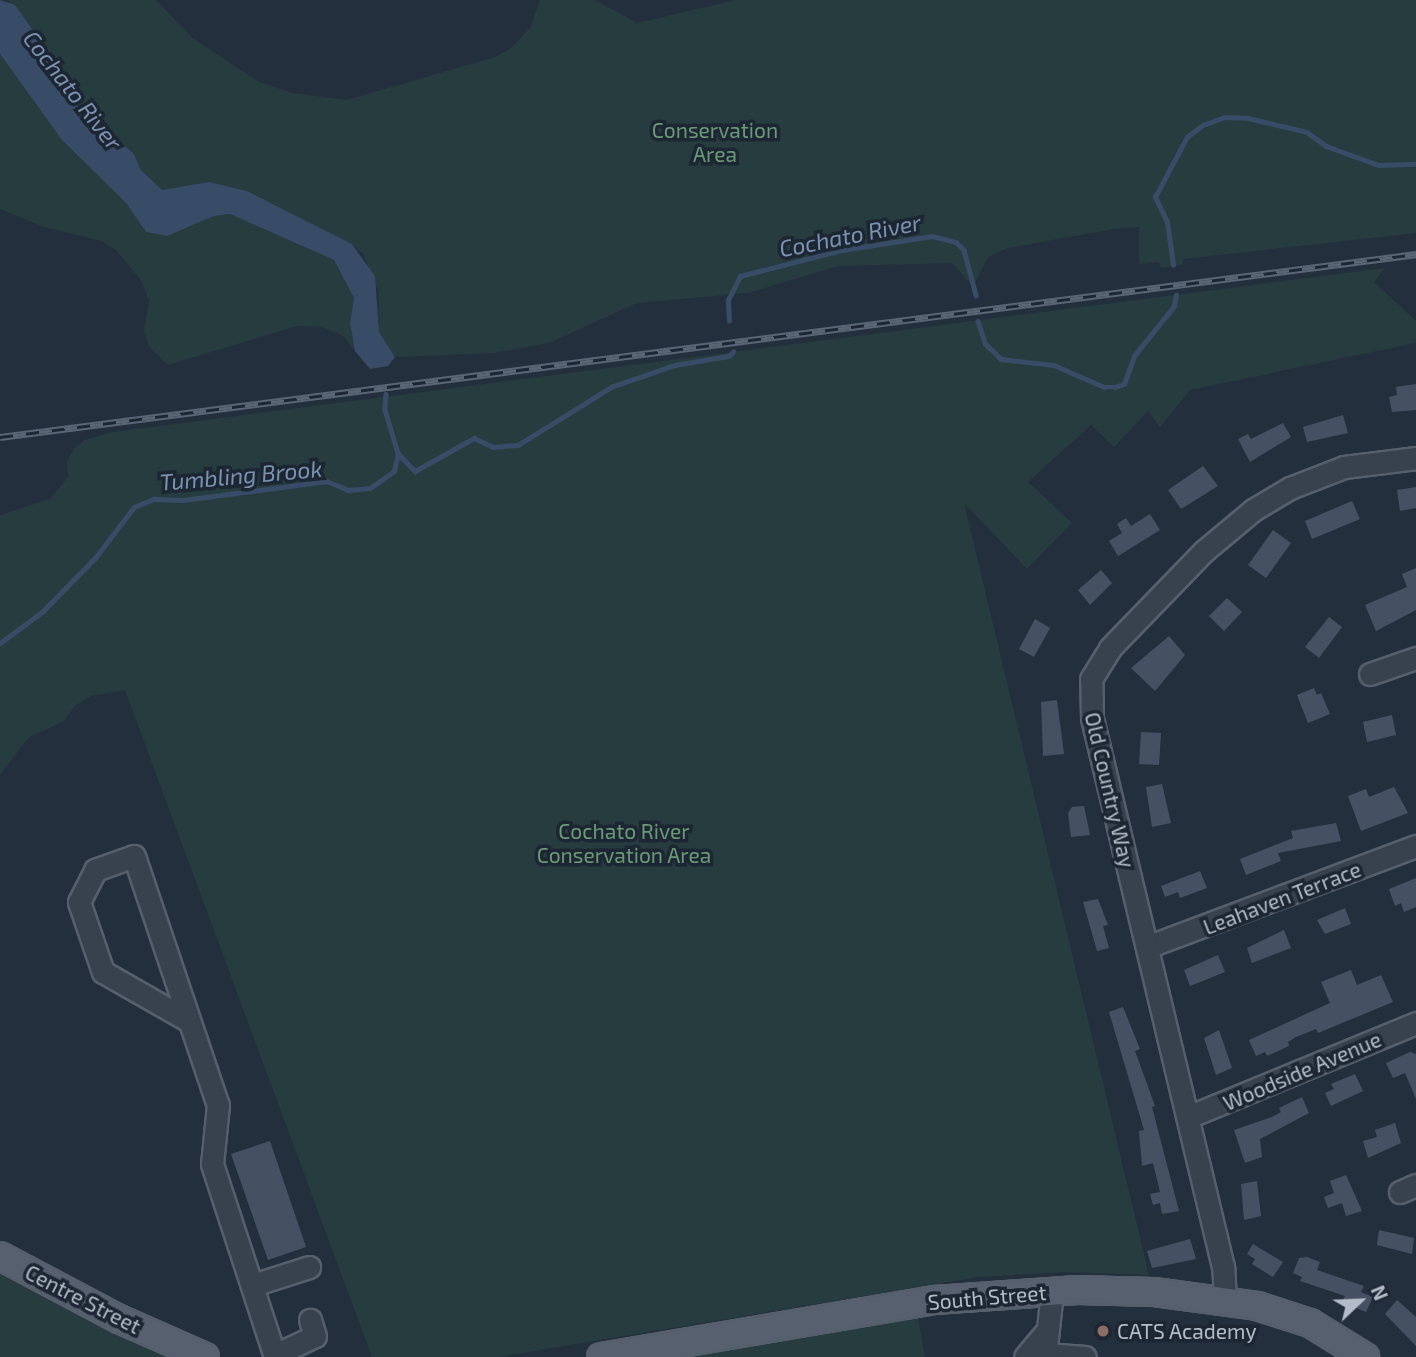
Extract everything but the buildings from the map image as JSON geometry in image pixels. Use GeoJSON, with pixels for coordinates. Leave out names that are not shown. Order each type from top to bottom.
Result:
{"type":"FeatureCollection","features":[{"type":"Feature","properties":{"kind":"main road","name":"Centre Street"},"geometry":{"type":"LineString","coordinates":[[0,1256],[119,1319],[205,1357]]}},
{"type":"Feature","properties":{"kind":"main road","name":"South Street"},"geometry":{"type":"LineString","coordinates":[[601,1357],[935,1300],[1052,1290],[1154,1292],[1225,1300],[1298,1318],[1365,1357]]}},
{"type":"Feature","properties":{"kind":"street","name":"Old Country Way"},"geometry":{"type":"LineString","coordinates":[[1225,1300],[1223,1266],[1092,718],[1090,688],[1098,662],[1204,551],[1264,503],[1344,467],[1416,458]]}},
{"type":"Feature","properties":{"kind":"street"},"geometry":{"type":"LineString","coordinates":[[1370,674],[1416,658]]}},
{"type":"Feature","properties":{"kind":"street","name":"Leahaven Terrace"},"geometry":{"type":"LineString","coordinates":[[1147,947],[1416,846]]}},
{"type":"Feature","properties":{"kind":"street"},"geometry":{"type":"LineString","coordinates":[[189,1021],[103,972],[79,902],[94,870],[134,856],[218,1105],[212,1164],[275,1356],[315,1336],[310,1320]]}},
{"type":"Feature","properties":{"kind":"street","name":"Woodside Avenue"},"geometry":{"type":"LineString","coordinates":[[1188,1117],[1416,1023]]}},
{"type":"Feature","properties":{"kind":"street"},"geometry":{"type":"LineString","coordinates":[[253,1285],[309,1267]]}},
{"type":"Feature","properties":{"kind":"street"},"geometry":{"type":"LineString","coordinates":[[1052,1290],[1040,1350],[1085,1357]]}},
{"type":"Feature","properties":{"kind":"green space","name":"Conservation Area"},"geometry":{"type":"Polygon","coordinates":[[[8,0],[156,0],[194,39],[259,82],[293,93],[347,100],[495,57],[510,49],[530,28],[540,0],[595,0],[637,23],[736,0],[1416,0],[1416,233],[1183,259],[1183,265],[1161,268],[1159,262],[1139,264],[1139,227],[1120,228],[1008,248],[988,257],[976,281],[968,281],[952,263],[838,266],[748,293],[637,303],[549,343],[494,353],[395,357],[379,332],[378,289],[363,254],[352,244],[247,191],[209,182],[162,190],[140,169],[133,154],[77,105],[61,70],[8,0]]]}},
{"type":"Feature","properties":{"kind":"green space"},"geometry":{"type":"Polygon","coordinates":[[[0,54],[62,140],[126,203],[146,232],[167,236],[214,216],[231,214],[334,260],[354,298],[350,323],[355,351],[343,336],[323,327],[297,326],[168,365],[149,346],[144,331],[149,301],[141,280],[116,250],[102,241],[44,227],[0,209],[0,54]]]}},
{"type":"Feature","properties":{"kind":"green space","name":"Cochato River Conservation Area"},"geometry":{"type":"Polygon","coordinates":[[[1385,268],[1374,282],[1416,321],[1416,343],[1190,390],[1160,427],[1148,411],[1114,447],[1091,425],[1028,482],[1072,523],[1027,569],[964,503],[1149,1275],[1064,1272],[979,1277],[498,1357],[372,1357],[125,690],[91,696],[75,706],[64,721],[28,738],[0,775],[0,515],[50,499],[68,477],[67,461],[74,449],[85,440],[113,432],[1385,268]]]}},
{"type":"Feature","properties":{"kind":"green space"},"geometry":{"type":"Polygon","coordinates":[[[0,1274],[112,1333],[166,1357],[0,1357],[0,1274]]]}},
{"type":"Feature","properties":{"kind":"green space"},"geometry":{"type":"Polygon","coordinates":[[[918,1318],[925,1357],[692,1357],[757,1346],[918,1318]]]}},
{"type":"Feature","properties":{"kind":"water"},"geometry":{"type":"Polygon","coordinates":[[[0,0],[15,5],[61,70],[77,105],[134,154],[140,169],[162,190],[209,182],[247,191],[352,244],[375,276],[379,332],[395,357],[388,366],[370,369],[355,351],[350,323],[354,298],[334,260],[230,214],[214,216],[167,236],[146,232],[126,203],[62,140],[0,54],[0,0]]]}},
{"type":"Feature","properties":{"kind":"waterway","name":"Cochato River"},"geometry":{"type":"LineString","coordinates":[[1173,265],[1167,222],[1155,197],[1187,137],[1203,125],[1225,117],[1248,118],[1307,132],[1326,146],[1379,165],[1416,164]]}},
{"type":"Feature","properties":{"kind":"waterway","name":"Cochato River"},"geometry":{"type":"LineString","coordinates":[[729,321],[728,300],[740,276],[842,250],[932,236],[956,242],[964,250],[976,295]]}},
{"type":"Feature","properties":{"kind":"waterway","name":"Cochato River"},"geometry":{"type":"LineString","coordinates":[[978,321],[985,343],[1001,359],[1054,365],[1104,387],[1115,387],[1124,384],[1134,356],[1174,306],[1176,295]]}},
{"type":"Feature","properties":{"kind":"waterway","name":"Cochato River"},"geometry":{"type":"LineString","coordinates":[[386,394],[385,410],[398,453],[415,471],[474,438],[493,447],[518,445],[611,387],[675,365],[729,356],[733,352]]}},
{"type":"Feature","properties":{"kind":"waterway","name":"Tumbling Brook"},"geometry":{"type":"LineString","coordinates":[[0,643],[42,612],[95,558],[134,507],[154,499],[183,500],[327,481],[348,490],[370,488],[394,471],[398,453]]}},
{"type":"Feature","properties":{"kind":"railway"},"geometry":{"type":"LineString","coordinates":[[0,437],[1416,254]]}},
{"type":"Feature","properties":{"kind":"place","name":"CATS Academy"},"geometry":{"type":"Point","coordinates":[1103,1331]}}]}
